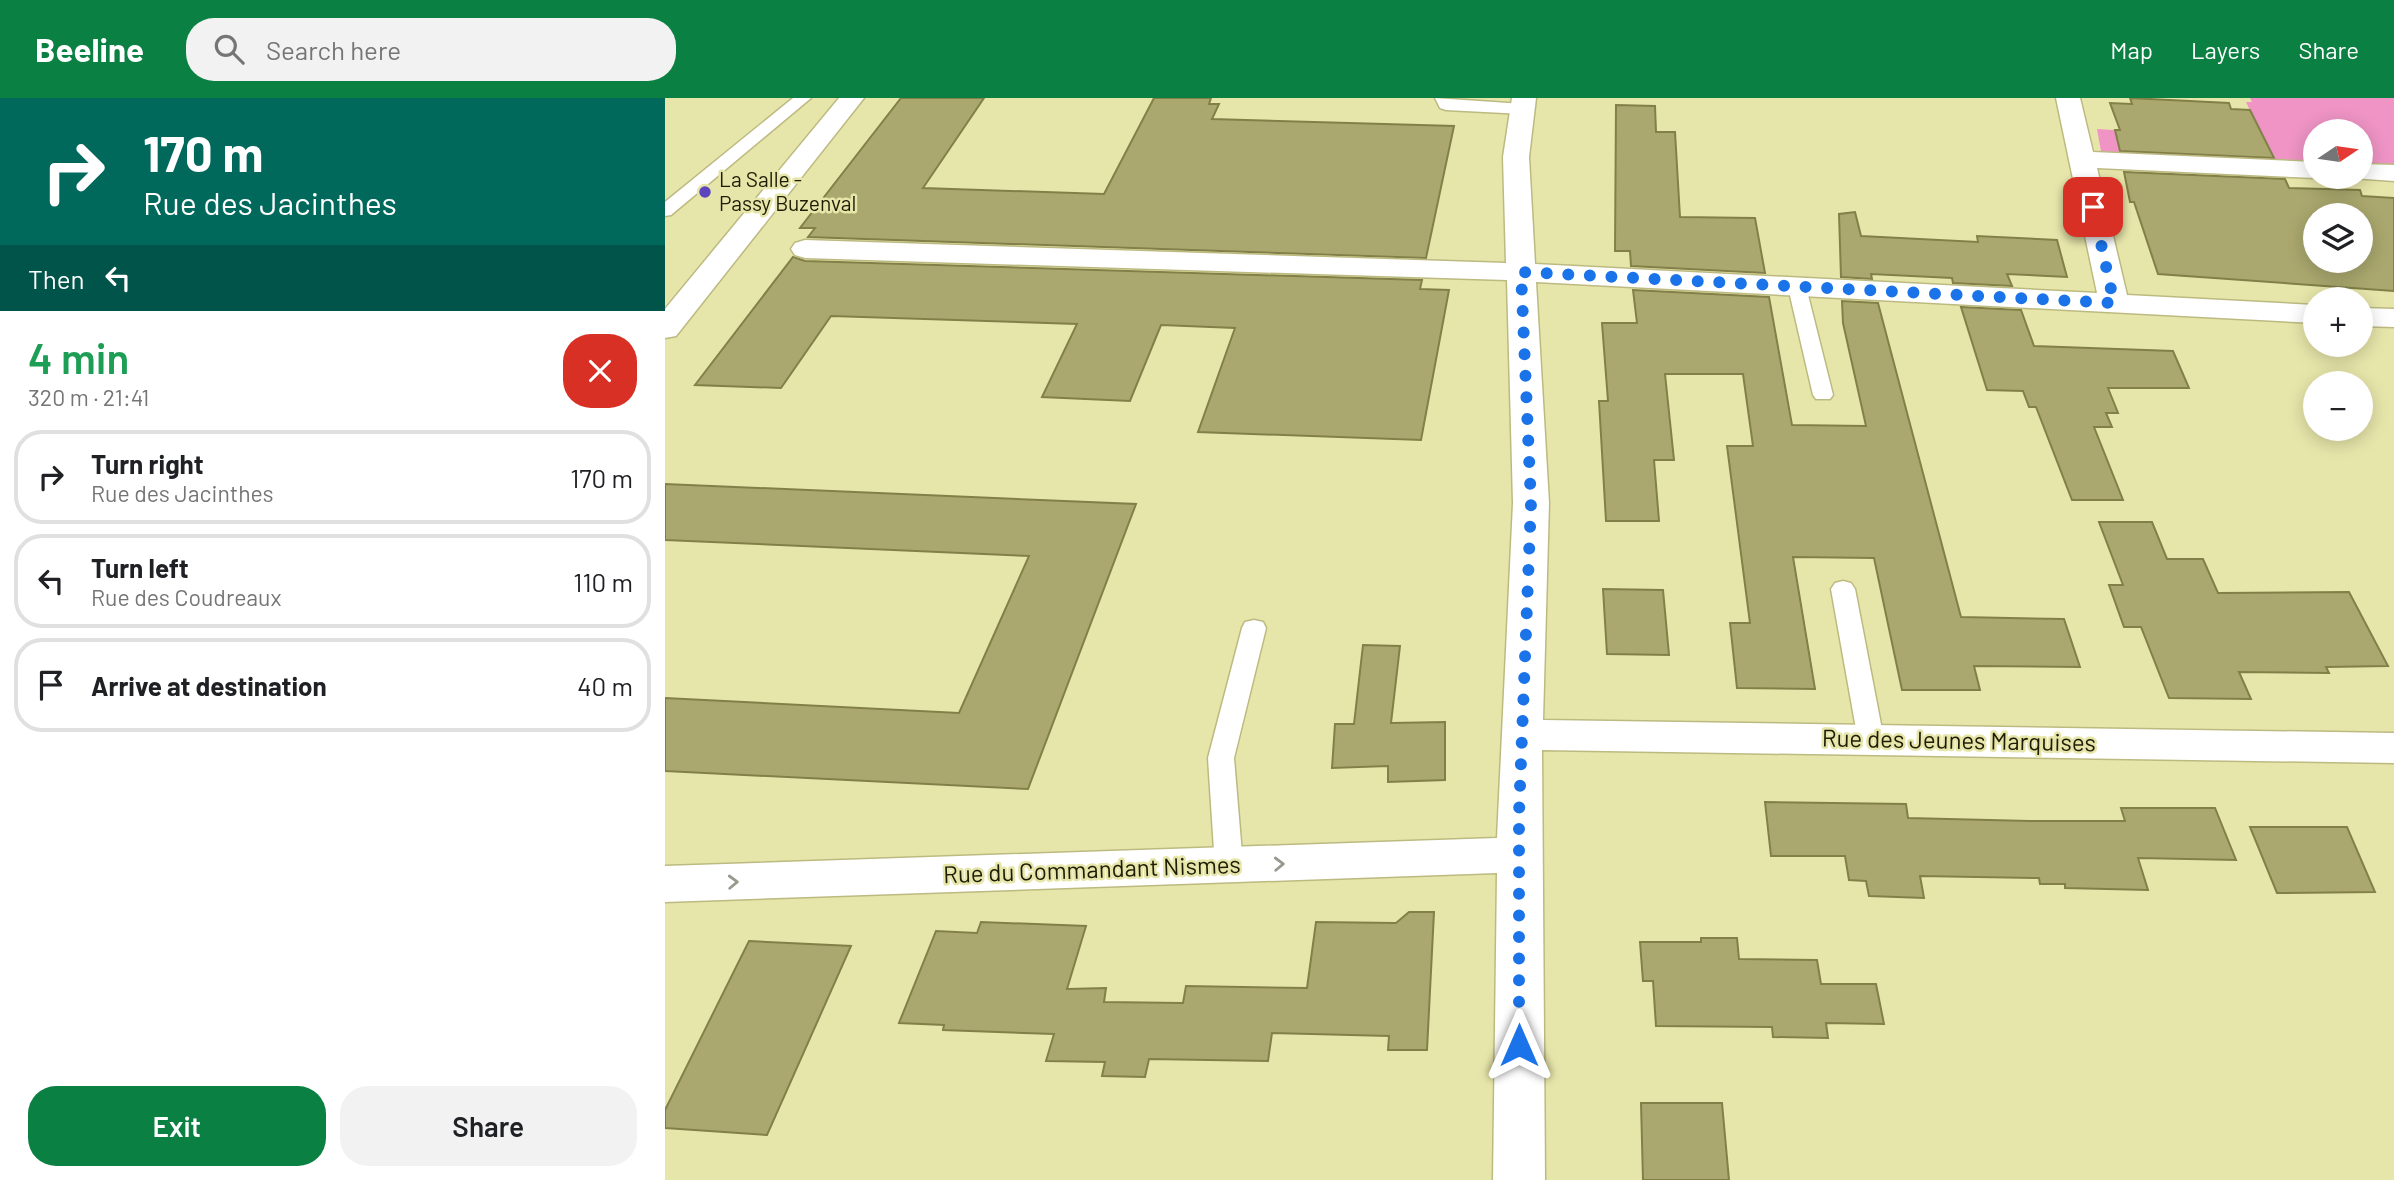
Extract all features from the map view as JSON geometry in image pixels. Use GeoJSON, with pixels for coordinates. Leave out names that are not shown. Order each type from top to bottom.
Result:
{"type":"FeatureCollection","features":[{"type":"Feature","properties":{"kind":"street"},"geometry":{"type":"LineString","coordinates":[[665,329],[852,98]]}},
{"type":"Feature","properties":{"kind":"street"},"geometry":{"type":"LineString","coordinates":[[2069,98],[2114,303]]}},
{"type":"Feature","properties":{"kind":"street"},"geometry":{"type":"LineString","coordinates":[[1519,1180],[1519,855],[1531,503],[1516,157],[1523,104]]}},
{"type":"Feature","properties":{"kind":"street"},"geometry":{"type":"LineString","coordinates":[[2082,159],[2303,169]]}},
{"type":"Feature","properties":{"kind":"street"},"geometry":{"type":"LineString","coordinates":[[2373,172],[2394,173]]}},
{"type":"Feature","properties":{"kind":"street"},"geometry":{"type":"LineString","coordinates":[[805,248],[1521,272],[2303,313]]}},
{"type":"Feature","properties":{"kind":"street"},"geometry":{"type":"LineString","coordinates":[[2373,317],[2394,318]]}},
{"type":"Feature","properties":{"kind":"street","name":"Rue des Jeunes Marquises"},"geometry":{"type":"LineString","coordinates":[[1524,735],[2394,748]]}},
{"type":"Feature","properties":{"kind":"street","name":"Rue du Commandant Nismes"},"geometry":{"type":"LineString","coordinates":[[665,884],[1519,855]]}},
{"type":"Feature","properties":{"kind":"lane"},"geometry":{"type":"LineString","coordinates":[[665,211],[803,98]]}},
{"type":"Feature","properties":{"kind":"lane"},"geometry":{"type":"LineString","coordinates":[[1443,98],[1446,105],[1523,104]]}},
{"type":"Feature","properties":{"kind":"lane"},"geometry":{"type":"LineString","coordinates":[[1797,287],[1823,395]]}},
{"type":"Feature","properties":{"kind":"lane"},"geometry":{"type":"LineString","coordinates":[[1843,589],[1871,740]]}},
{"type":"Feature","properties":{"kind":"lane"},"geometry":{"type":"LineString","coordinates":[[1229,866],[1221,758],[1254,628]]}},
{"type":"Feature","properties":{"kind":"shaded area"},"geometry":{"type":"Polygon","coordinates":[[[2250,98],[2394,98],[2394,169],[2373,168],[2373,119],[2303,119],[2303,165],[2102,157],[2097,129],[2263,139],[2246,102],[2252,102],[2250,98]]]}},
{"type":"Feature","properties":{"kind":"building"},"geometry":{"type":"Polygon","coordinates":[[[901,98],[984,98],[923,188],[1104,194],[1154,98],[1211,98],[1209,104],[1219,104],[1212,119],[1454,126],[1426,258],[808,237],[815,228],[800,228],[901,98]]]}},
{"type":"Feature","properties":{"kind":"building"},"geometry":{"type":"Polygon","coordinates":[[[2130,98],[2229,103],[2231,109],[2250,110],[2274,158],[2120,151],[2115,130],[2120,130],[2110,103],[2132,104],[2130,98]]]}},
{"type":"Feature","properties":{"kind":"building"},"geometry":{"type":"Polygon","coordinates":[[[1616,105],[1655,106],[1656,132],[1675,132],[1680,217],[1755,218],[1765,273],[1631,266],[1630,251],[1615,251],[1616,105]]]}},
{"type":"Feature","properties":{"kind":"building"},"geometry":{"type":"Polygon","coordinates":[[[2124,172],[2285,179],[2289,188],[2360,190],[2362,196],[2394,198],[2394,291],[2373,289],[2373,287],[2158,274],[2134,202],[2130,202],[2124,172]]]}},
{"type":"Feature","properties":{"kind":"building"},"geometry":{"type":"Polygon","coordinates":[[[1855,212],[1861,236],[1978,242],[1977,236],[2057,240],[2067,277],[2007,274],[2012,286],[1953,283],[1952,278],[1871,274],[1872,279],[1841,277],[1839,214],[1855,212]]]}},
{"type":"Feature","properties":{"kind":"building"},"geometry":{"type":"Polygon","coordinates":[[[793,257],[805,261],[1422,280],[1420,289],[1449,290],[1421,440],[1198,432],[1235,328],[1161,325],[1130,401],[1042,397],[1077,324],[831,316],[781,388],[695,385],[793,257]]]}},
{"type":"Feature","properties":{"kind":"building"},"geometry":{"type":"Polygon","coordinates":[[[1633,290],[1769,297],[1792,425],[1866,426],[1843,323],[1842,301],[1878,303],[1961,617],[2064,619],[2080,667],[1974,666],[1980,690],[1902,690],[1874,558],[1793,557],[1815,689],[1737,688],[1730,623],[1750,623],[1727,446],[1753,446],[1743,374],[1665,374],[1674,460],[1654,460],[1659,521],[1606,521],[1599,401],[1608,401],[1602,323],[1637,323],[1633,290]]]}},
{"type":"Feature","properties":{"kind":"building"},"geometry":{"type":"Polygon","coordinates":[[[1961,307],[2021,310],[2034,346],[2173,351],[2189,388],[2108,388],[2118,413],[2106,413],[2112,427],[2094,427],[2123,500],[2072,500],[2036,407],[2029,407],[2023,391],[1987,390],[1961,307]]]}},
{"type":"Feature","properties":{"kind":"building"},"geometry":{"type":"Polygon","coordinates":[[[665,484],[1136,504],[1028,789],[665,771],[665,698],[959,713],[1029,556],[665,540],[665,484]]]}},
{"type":"Feature","properties":{"kind":"building"},"geometry":{"type":"Polygon","coordinates":[[[2099,522],[2152,522],[2167,559],[2203,559],[2218,593],[2349,592],[2388,666],[2326,667],[2329,673],[2239,672],[2251,699],[2169,698],[2141,627],[2124,627],[2109,585],[2123,585],[2099,522]]]}},
{"type":"Feature","properties":{"kind":"building"},"geometry":{"type":"Polygon","coordinates":[[[1603,589],[1663,590],[1669,655],[1607,654],[1603,589]]]}},
{"type":"Feature","properties":{"kind":"building"},"geometry":{"type":"Polygon","coordinates":[[[1363,645],[1400,646],[1391,723],[1445,722],[1445,780],[1388,782],[1388,766],[1332,768],[1335,724],[1354,724],[1363,645]]]}},
{"type":"Feature","properties":{"kind":"building"},"geometry":{"type":"Polygon","coordinates":[[[1765,802],[1906,804],[1908,818],[2030,821],[2125,821],[2121,808],[2215,808],[2236,860],[2138,858],[2148,890],[2065,888],[2065,884],[2040,884],[2039,878],[1920,876],[1924,898],[1869,896],[1866,881],[1849,880],[1845,856],[1771,856],[1765,802]]]}},
{"type":"Feature","properties":{"kind":"building"},"geometry":{"type":"Polygon","coordinates":[[[2250,827],[2347,827],[2375,892],[2277,893],[2250,827]]]}},
{"type":"Feature","properties":{"kind":"building"},"geometry":{"type":"Polygon","coordinates":[[[1409,912],[1434,912],[1427,1050],[1388,1050],[1389,1036],[1272,1033],[1268,1061],[1149,1059],[1145,1077],[1102,1076],[1105,1062],[1046,1061],[1054,1034],[943,1030],[944,1025],[899,1023],[936,931],[977,933],[981,922],[1086,926],[1067,989],[1106,988],[1104,1002],[1183,1003],[1186,986],[1307,988],[1316,922],[1396,923],[1409,912]]]}},
{"type":"Feature","properties":{"kind":"building"},"geometry":{"type":"Polygon","coordinates":[[[1701,938],[1737,938],[1739,959],[1817,960],[1821,984],[1876,984],[1884,1024],[1826,1023],[1828,1038],[1773,1037],[1772,1027],[1656,1026],[1653,981],[1643,981],[1640,942],[1701,942],[1701,938]]]}},
{"type":"Feature","properties":{"kind":"building"},"geometry":{"type":"Polygon","coordinates":[[[749,941],[851,946],[767,1135],[665,1128],[665,1110],[749,941]]]}},
{"type":"Feature","properties":{"kind":"building"},"geometry":{"type":"Polygon","coordinates":[[[1641,1103],[1722,1103],[1729,1180],[1643,1180],[1641,1103]]]}},
{"type":"Feature","properties":{"kind":"place","name":"La Salle - Passy Buzenval"},"geometry":{"type":"Point","coordinates":[705,192]}},
{"type":"Feature","properties":{"kind":"route"},"geometry":{"type":"LineString","coordinates":[[1519,1045],[1519,813],[1531,503],[1521,272],[2114,303],[2093,207]]}}]}
